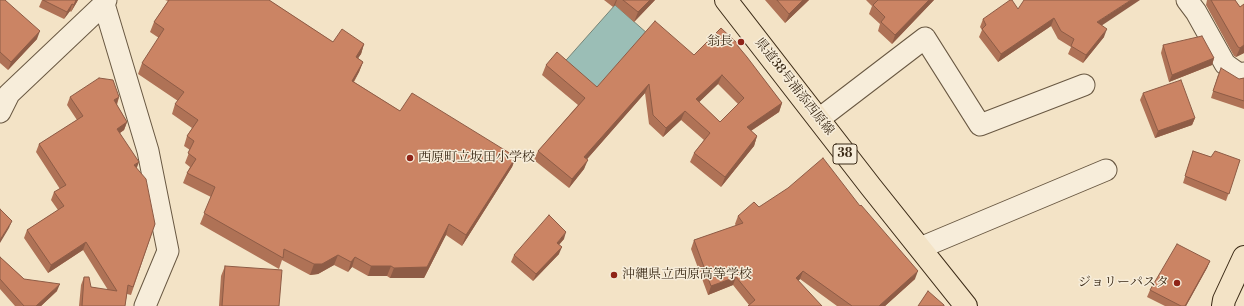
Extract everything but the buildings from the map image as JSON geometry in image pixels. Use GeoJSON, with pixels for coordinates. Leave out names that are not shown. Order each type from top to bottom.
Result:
{"type":"FeatureCollection","features":[{"type":"Feature","properties":{"kind":"main road","name":"県道38号浦添西原線"},"geometry":{"type":"LineString","coordinates":[[726,0],[966,306]]}},
{"type":"Feature","properties":{"kind":"main road"},"geometry":{"type":"LineString","coordinates":[[1226,304],[1235,299],[1240,265]]}},
{"type":"Feature","properties":{"kind":"street"},"geometry":{"type":"LineString","coordinates":[[1187,0],[1196,12],[1225,64],[1239,74],[1244,73]]}},
{"type":"Feature","properties":{"kind":"street"},"geometry":{"type":"LineString","coordinates":[[0,112],[9,94],[105,2],[148,151],[168,251],[145,306]]}},
{"type":"Feature","properties":{"kind":"street"},"geometry":{"type":"LineString","coordinates":[[819,119],[925,38],[980,125],[1084,85]]}},
{"type":"Feature","properties":{"kind":"street"},"geometry":{"type":"LineString","coordinates":[[920,248],[1106,170]]}},
{"type":"Feature","properties":{"kind":"water"},"geometry":{"type":"Polygon","coordinates":[[[615,5],[648,34],[594,96],[560,67],[615,5]]]}},
{"type":"Feature","properties":{"kind":"place","name":"翁長"},"geometry":{"type":"Point","coordinates":[741,42]}},
{"type":"Feature","properties":{"kind":"place","name":"西原町立坂田小学校"},"geometry":{"type":"Point","coordinates":[410,158]}},
{"type":"Feature","properties":{"kind":"place","name":"沖縄県立西原高等学校"},"geometry":{"type":"Point","coordinates":[614,275]}},
{"type":"Feature","properties":{"kind":"place","name":"ジョリーパスタ"},"geometry":{"type":"Point","coordinates":[1177,283]}}]}
